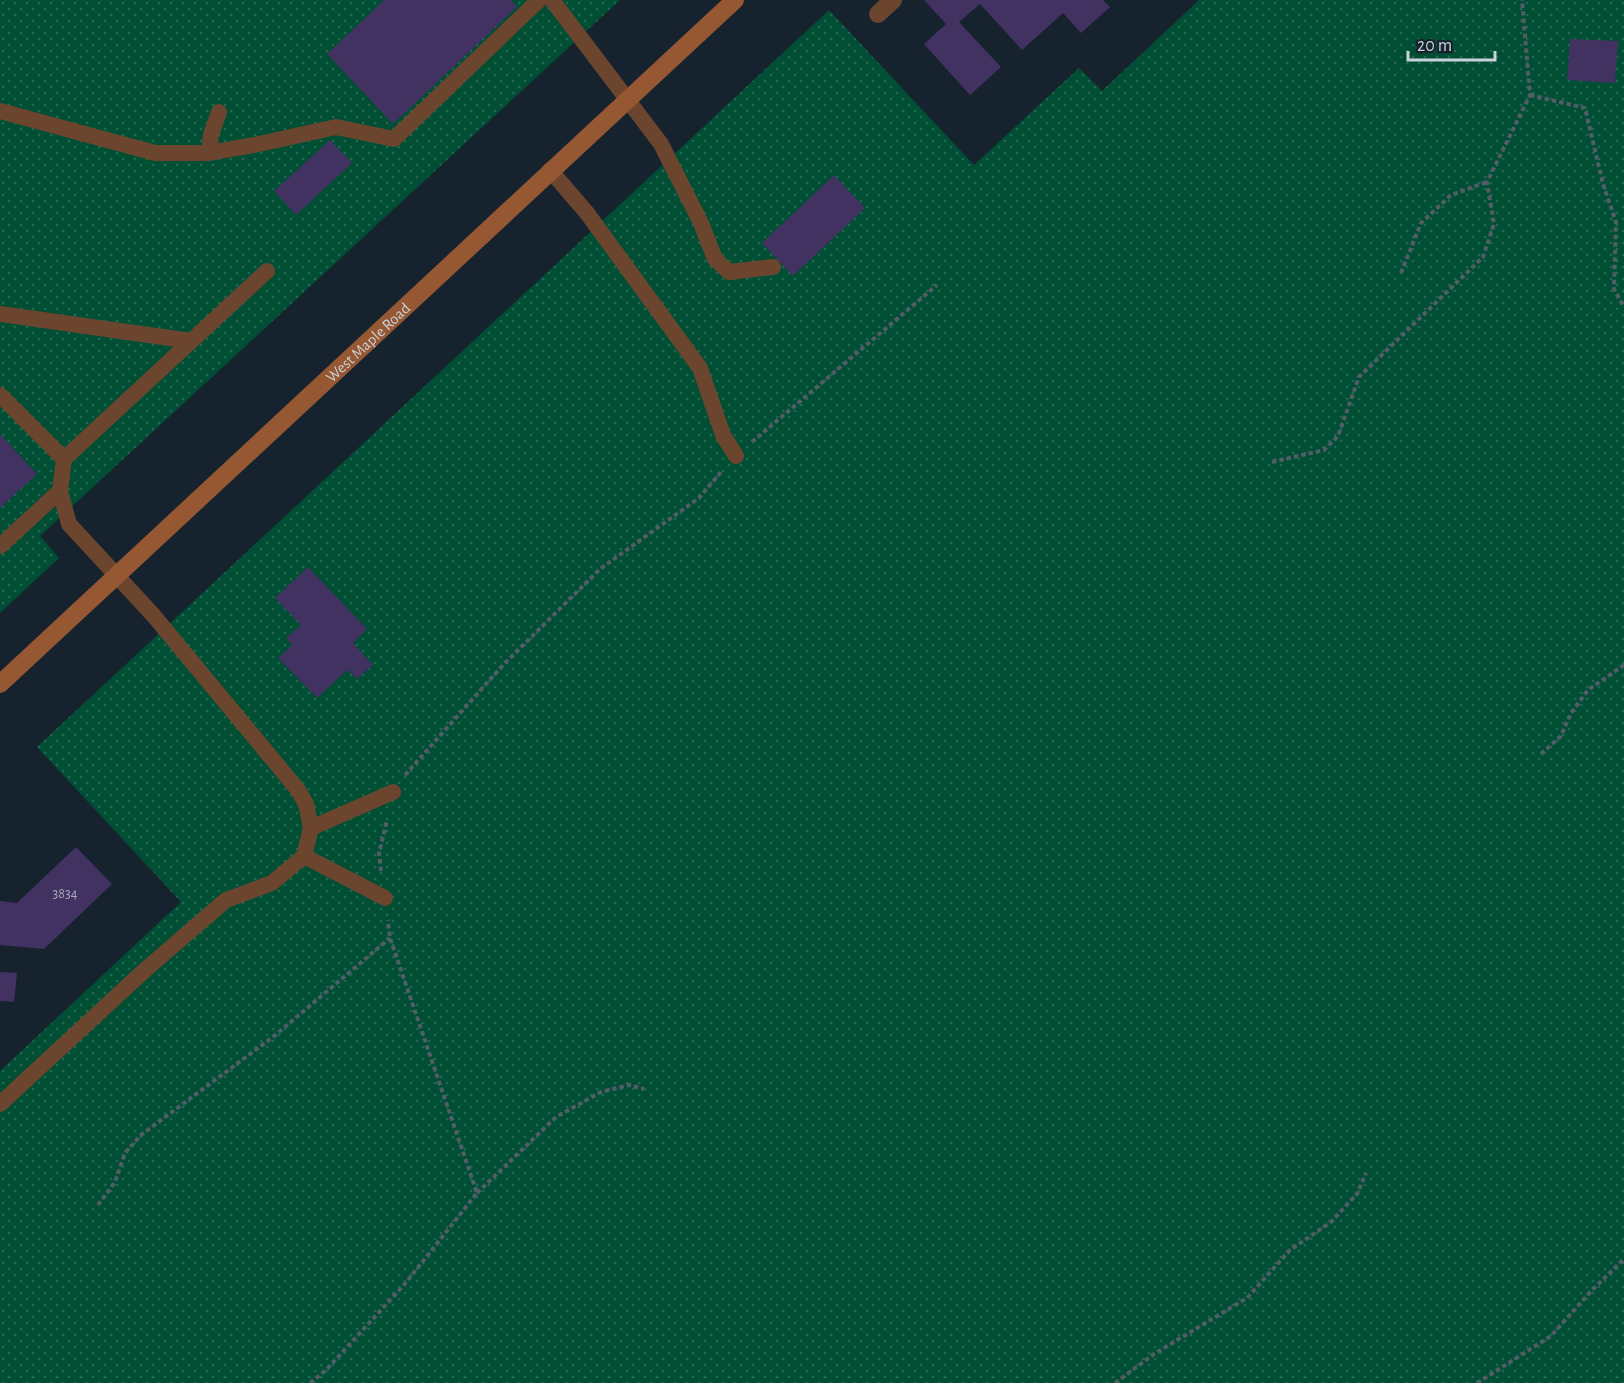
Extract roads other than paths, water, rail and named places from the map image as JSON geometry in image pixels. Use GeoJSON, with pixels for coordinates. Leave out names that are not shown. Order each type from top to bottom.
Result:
{"type":"FeatureCollection","features":[{"type":"Feature","properties":{"kind":"main road","name":"West Maple Road"},"geometry":{"type":"LineString","coordinates":[[0,684],[735,0]]}},
{"type":"Feature","properties":{"kind":"street"},"geometry":{"type":"LineString","coordinates":[[878,14],[893,0]]}},
{"type":"Feature","properties":{"kind":"lane"},"geometry":{"type":"LineString","coordinates":[[0,111],[155,153],[209,153],[336,127],[394,139],[539,0]]}},
{"type":"Feature","properties":{"kind":"lane"},"geometry":{"type":"LineString","coordinates":[[552,0],[661,144],[701,223],[715,259],[729,272],[773,267]]}},
{"type":"Feature","properties":{"kind":"lane"},"geometry":{"type":"LineString","coordinates":[[209,153],[219,112]]}},
{"type":"Feature","properties":{"kind":"lane"},"geometry":{"type":"LineString","coordinates":[[550,170],[587,213],[700,368],[723,435],[736,456]]}},
{"type":"Feature","properties":{"kind":"lane"},"geometry":{"type":"LineString","coordinates":[[0,1104],[145,970],[226,900],[272,883],[304,856],[311,828],[306,804],[298,790],[154,616],[69,524],[60,491],[64,459],[267,271]]}},
{"type":"Feature","properties":{"kind":"lane"},"geometry":{"type":"LineString","coordinates":[[0,314],[191,341]]}},
{"type":"Feature","properties":{"kind":"lane"},"geometry":{"type":"LineString","coordinates":[[0,395],[64,459]]}},
{"type":"Feature","properties":{"kind":"lane"},"geometry":{"type":"LineString","coordinates":[[0,546],[60,491]]}},
{"type":"Feature","properties":{"kind":"lane"},"geometry":{"type":"LineString","coordinates":[[311,828],[393,792]]}},
{"type":"Feature","properties":{"kind":"lane"},"geometry":{"type":"LineString","coordinates":[[304,856],[385,898]]}}]}
